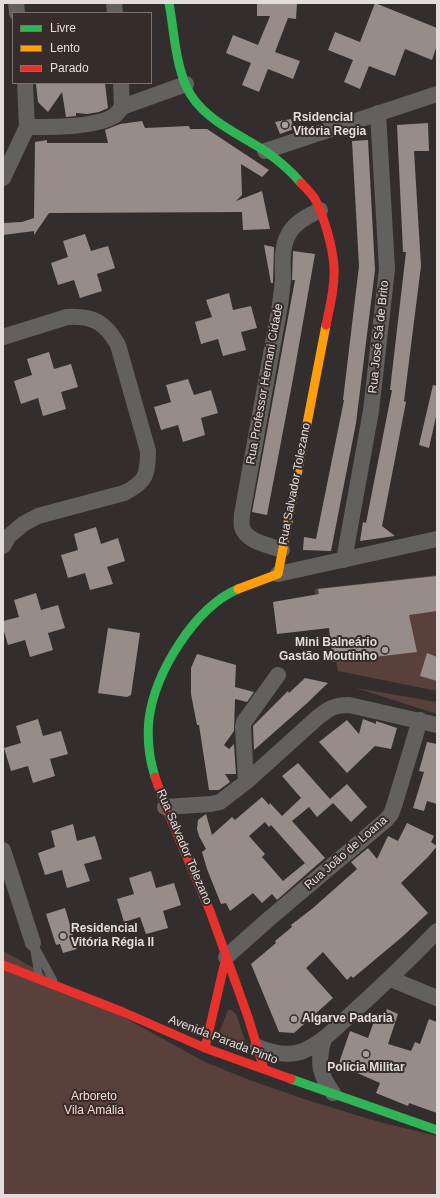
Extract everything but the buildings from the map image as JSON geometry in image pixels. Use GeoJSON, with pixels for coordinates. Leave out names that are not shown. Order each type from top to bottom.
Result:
{"type":"FeatureCollection","features":[{"type":"Feature","properties":{"kind":"street","name":"Rua Salvador Tolezano"},"geometry":{"type":"LineString","coordinates":[[168,3],[179,63],[186,84],[202,108],[223,125],[265,151],[290,170],[309,190],[320,210],[329,239],[334,267],[331,300],[278,574],[225,595],[203,614],[178,647],[164,673],[154,698],[148,726],[150,754],[165,807],[189,859],[215,922],[258,1047],[264,1069]]}},
{"type":"Feature","properties":{"kind":"street"},"geometry":{"type":"LineString","coordinates":[[3,178],[27,127],[25,84]]}},
{"type":"Feature","properties":{"kind":"street"},"geometry":{"type":"LineString","coordinates":[[121,84],[122,107]]}},
{"type":"Feature","properties":{"kind":"street"},"geometry":{"type":"LineString","coordinates":[[27,127],[63,127],[94,122],[113,116],[122,107],[186,84]]}},
{"type":"Feature","properties":{"kind":"street"},"geometry":{"type":"LineString","coordinates":[[265,151],[437,94]]}},
{"type":"Feature","properties":{"kind":"street","name":"Rua José Sá de Brito"},"geometry":{"type":"LineString","coordinates":[[344,560],[371,411],[387,270],[378,113]]}},
{"type":"Feature","properties":{"kind":"street","name":"Rua Professor Hernani Cidade"},"geometry":{"type":"LineString","coordinates":[[282,550],[252,539],[245,534],[242,526],[242,514],[280,305],[283,282],[283,250],[286,238],[300,221],[320,210]]}},
{"type":"Feature","properties":{"kind":"street"},"geometry":{"type":"LineString","coordinates":[[3,337],[68,317],[79,316],[90,318],[102,323],[112,333],[118,345],[148,451],[148,469],[137,487],[124,493],[38,516],[22,524],[9,536],[3,546]]}},
{"type":"Feature","properties":{"kind":"street"},"geometry":{"type":"LineString","coordinates":[[278,574],[437,539]]}},
{"type":"Feature","properties":{"kind":"street"},"geometry":{"type":"LineString","coordinates":[[246,782],[244,722],[278,675]]}},
{"type":"Feature","properties":{"kind":"street"},"geometry":{"type":"LineString","coordinates":[[165,807],[220,802],[246,782],[317,718],[329,709],[339,705],[349,705],[437,725]]}},
{"type":"Feature","properties":{"kind":"street","name":"Rua João de Loana"},"geometry":{"type":"LineString","coordinates":[[226,956],[386,820],[391,814],[420,720]]}},
{"type":"Feature","properties":{"kind":"street"},"geometry":{"type":"LineString","coordinates":[[3,850],[32,943]]}},
{"type":"Feature","properties":{"kind":"street"},"geometry":{"type":"LineString","coordinates":[[258,1047],[282,1054],[293,1053],[302,1051],[324,1038],[391,979],[437,931]]}},
{"type":"Feature","properties":{"kind":"street"},"geometry":{"type":"LineString","coordinates":[[205,1048],[226,956]]}},
{"type":"Feature","properties":{"kind":"street","name":"Avenida Parada Pinto"},"geometry":{"type":"LineString","coordinates":[[3,965],[123,1012],[205,1048],[437,1130]]}},
{"type":"Feature","properties":{"kind":"street"},"geometry":{"type":"LineString","coordinates":[[391,979],[437,998]]}},
{"type":"Feature","properties":{"kind":"street"},"geometry":{"type":"LineString","coordinates":[[214,1009],[229,1003],[244,1006]]}},
{"type":"Feature","properties":{"kind":"street"},"geometry":{"type":"LineString","coordinates":[[324,1038],[321,1050],[321,1073],[325,1082],[333,1093]]}},
{"type":"Feature","properties":{"kind":"lane"},"geometry":{"type":"LineString","coordinates":[[32,943],[40,980]]}},
{"type":"Feature","properties":{"kind":"lane"},"geometry":{"type":"LineString","coordinates":[[32,943],[56,986]]}},
{"type":"Feature","properties":{"kind":"green space","name":"Mini Balneário Gastão Moutinho"},"geometry":{"type":"Polygon","coordinates":[[[437,575],[437,691],[338,671],[329,628],[314,589],[437,575]]]}},
{"type":"Feature","properties":{"kind":"green space"},"geometry":{"type":"Polygon","coordinates":[[[356,688],[437,702],[437,714],[356,688]]]}},
{"type":"Feature","properties":{"kind":"green space","name":"Arboreto Vila Amália"},"geometry":{"type":"Polygon","coordinates":[[[3,951],[205,1062],[252,1081],[310,1101],[379,1122],[437,1136],[437,1195],[3,1195],[3,951]]]}},
{"type":"Feature","properties":{"kind":"green space"},"geometry":{"type":"Polygon","coordinates":[[[228,1010],[231,1010],[236,1014],[249,1052],[219,1039],[219,1033],[228,1010]]]}},
{"type":"Feature","properties":{"kind":"traffic: fast"},"geometry":{"type":"LineString","coordinates":[[169,3],[179,66],[186,86],[192,97],[200,107],[220,124],[270,154],[289,170],[301,183]]}},
{"type":"Feature","properties":{"kind":"traffic: fast"},"geometry":{"type":"LineString","coordinates":[[155,777],[148,741],[148,726],[153,701],[159,682],[179,644],[192,626],[206,611],[222,598],[238,589]]}},
{"type":"Feature","properties":{"kind":"traffic: fast"},"geometry":{"type":"LineString","coordinates":[[291,1079],[437,1130]]}},
{"type":"Feature","properties":{"kind":"traffic: slow"},"geometry":{"type":"LineString","coordinates":[[238,589],[278,574],[326,325]]}},
{"type":"Feature","properties":{"kind":"traffic: jam"},"geometry":{"type":"LineString","coordinates":[[301,183],[315,199],[325,223],[332,251],[334,281],[326,325]]}},
{"type":"Feature","properties":{"kind":"traffic: jam"},"geometry":{"type":"LineString","coordinates":[[155,777],[166,808],[210,911],[248,1017],[264,1069]]}},
{"type":"Feature","properties":{"kind":"traffic: jam"},"geometry":{"type":"LineString","coordinates":[[205,1048],[226,957]]}},
{"type":"Feature","properties":{"kind":"traffic: jam"},"geometry":{"type":"LineString","coordinates":[[3,965],[123,1012],[205,1048],[291,1079]]}},
{"type":"Feature","properties":{"kind":"place","name":"Rsidencial Vitória Regia"},"geometry":{"type":"Point","coordinates":[285,125]}},
{"type":"Feature","properties":{"kind":"place","name":"Mini Balneário Gastão Moutinho"},"geometry":{"type":"Point","coordinates":[385,650]}},
{"type":"Feature","properties":{"kind":"place","name":"Residencial Vitória Régia II"},"geometry":{"type":"Point","coordinates":[63,936]}},
{"type":"Feature","properties":{"kind":"place","name":"Algarve Padaria"},"geometry":{"type":"Point","coordinates":[294,1019]}},
{"type":"Feature","properties":{"kind":"place","name":"Polícia Militar"},"geometry":{"type":"Point","coordinates":[366,1054]}}]}
